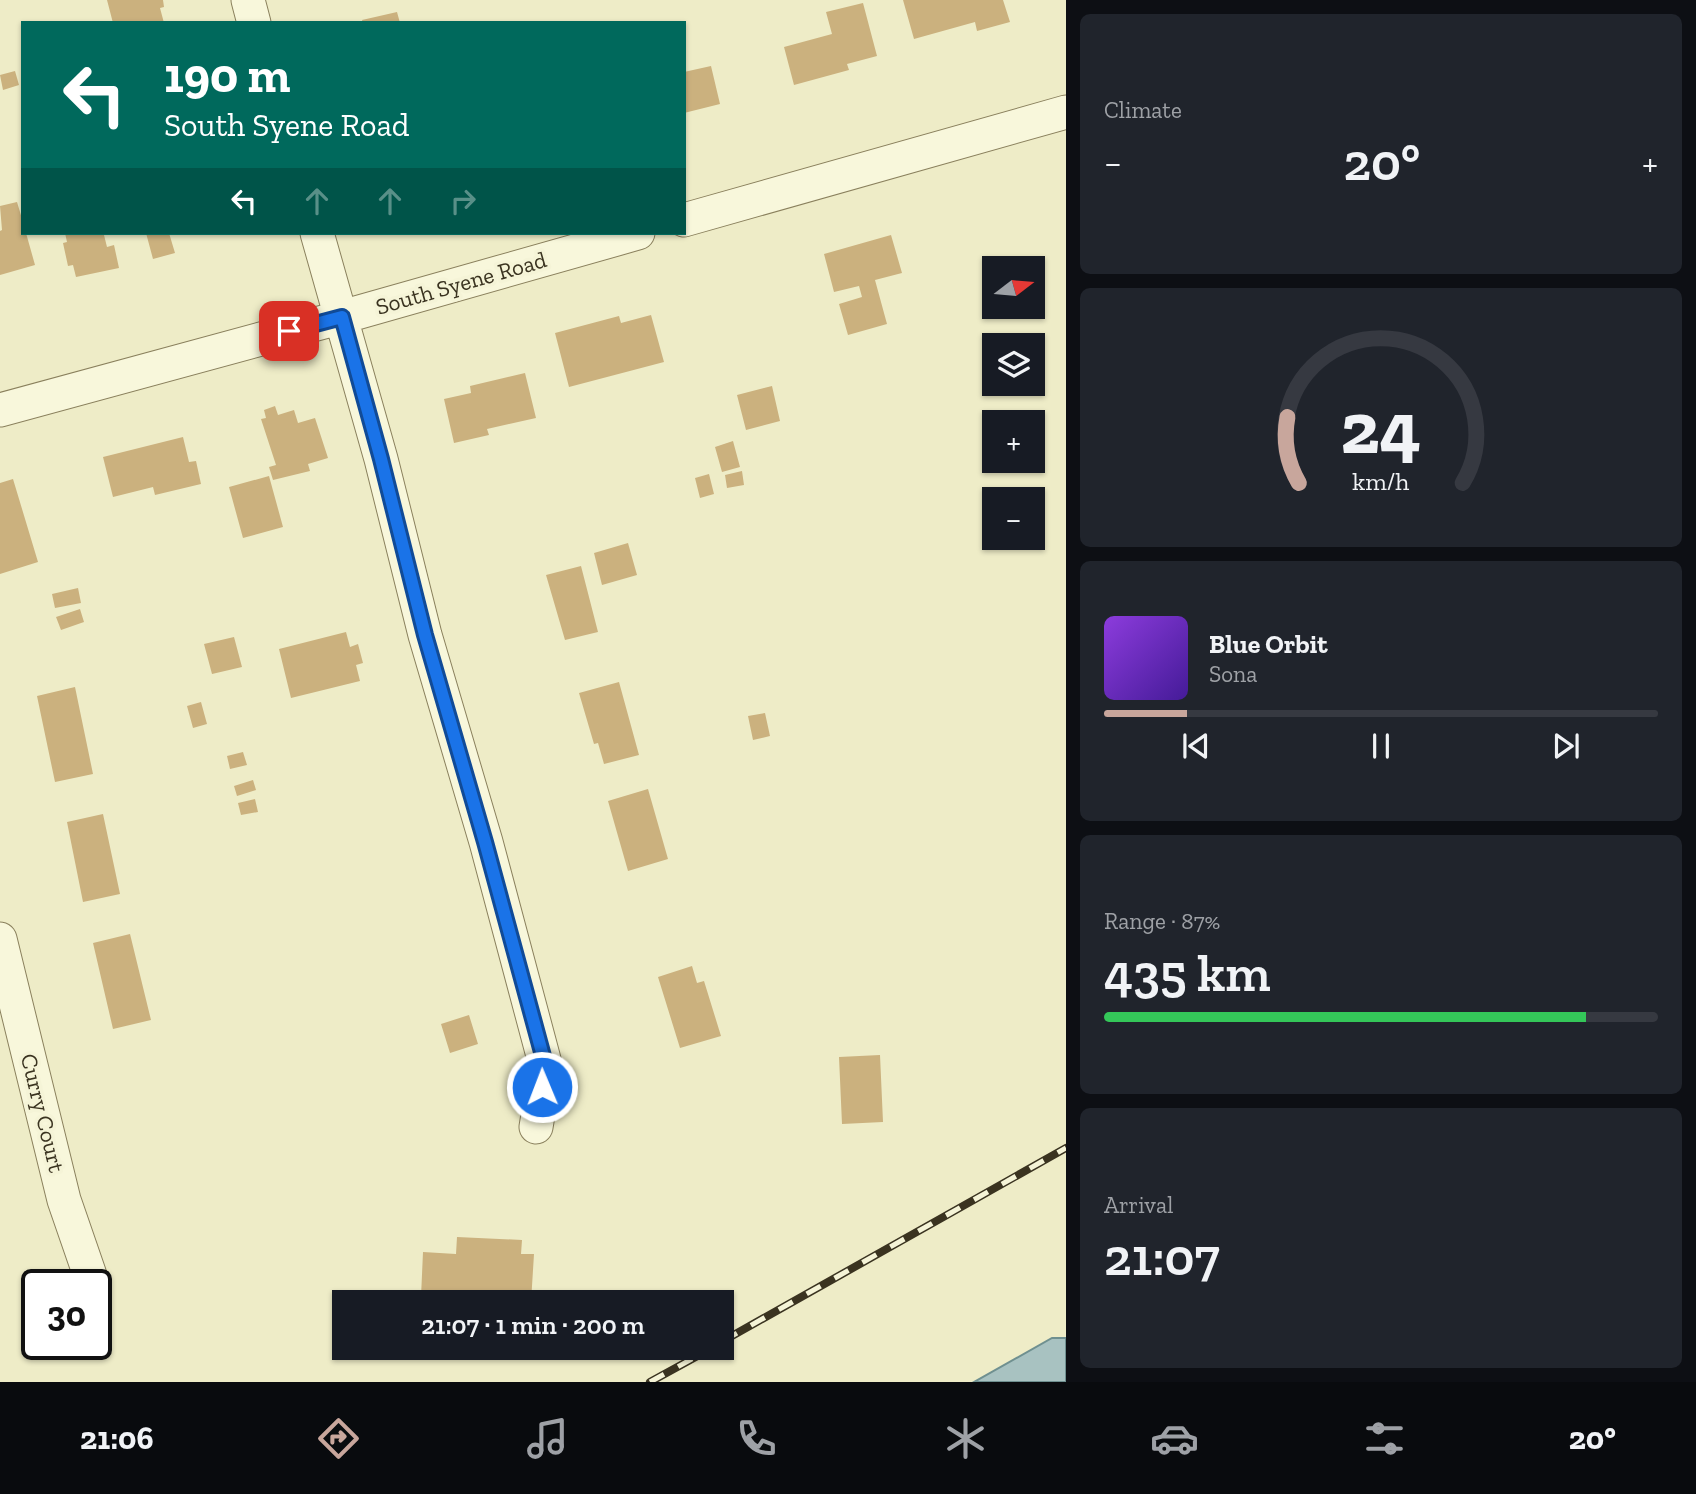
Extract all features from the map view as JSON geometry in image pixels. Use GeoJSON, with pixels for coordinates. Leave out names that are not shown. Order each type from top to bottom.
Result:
{"type":"FeatureCollection","features":[{"type":"Feature","properties":{"kind":"street"},"geometry":{"type":"LineString","coordinates":[[247,0],[253,21]]}},
{"type":"Feature","properties":{"kind":"street"},"geometry":{"type":"LineString","coordinates":[[686,219],[1066,112]]}},
{"type":"Feature","properties":{"kind":"street"},"geometry":{"type":"LineString","coordinates":[[318,235],[381,459],[425,635],[489,855],[546,1067],[536,1127]]}},
{"type":"Feature","properties":{"kind":"street","name":"South Syene Road"},"geometry":{"type":"LineString","coordinates":[[0,410],[631,235]]}},
{"type":"Feature","properties":{"kind":"street","name":"Curry Court"},"geometry":{"type":"LineString","coordinates":[[0,940],[64,1200],[88,1269]]}},
{"type":"Feature","properties":{"kind":"water"},"geometry":{"type":"Polygon","coordinates":[[[1052,1338],[1066,1338],[1066,1382],[974,1382],[1052,1338]]]}},
{"type":"Feature","properties":{"kind":"building"},"geometry":{"type":"Polygon","coordinates":[[[107,0],[163,0],[164,7],[160,8],[163,21],[112,21],[107,0]]]}},
{"type":"Feature","properties":{"kind":"building"},"geometry":{"type":"Polygon","coordinates":[[[903,0],[1003,0],[1010,22],[977,31],[975,22],[914,39],[903,0]]]}},
{"type":"Feature","properties":{"kind":"building"},"geometry":{"type":"Polygon","coordinates":[[[863,3],[877,56],[847,64],[849,70],[794,85],[784,47],[832,34],[826,12],[863,3]]]}},
{"type":"Feature","properties":{"kind":"building"},"geometry":{"type":"Polygon","coordinates":[[[397,12],[399,21],[362,21],[397,12]]]}},
{"type":"Feature","properties":{"kind":"building"},"geometry":{"type":"Polygon","coordinates":[[[711,66],[720,104],[686,112],[686,72],[711,66]]]}},
{"type":"Feature","properties":{"kind":"building"},"geometry":{"type":"Polygon","coordinates":[[[15,71],[19,85],[3,90],[0,75],[15,71]]]}},
{"type":"Feature","properties":{"kind":"building"},"geometry":{"type":"Polygon","coordinates":[[[17,202],[21,215],[21,235],[27,235],[35,265],[0,275],[2,230],[0,206],[17,202]]]}},
{"type":"Feature","properties":{"kind":"building"},"geometry":{"type":"Polygon","coordinates":[[[65,235],[104,235],[107,247],[114,245],[119,268],[76,277],[73,265],[68,266],[63,243],[67,242],[65,235]]]}},
{"type":"Feature","properties":{"kind":"building"},"geometry":{"type":"Polygon","coordinates":[[[147,235],[170,235],[175,253],[153,259],[147,235]]]}},
{"type":"Feature","properties":{"kind":"building"},"geometry":{"type":"Polygon","coordinates":[[[891,235],[902,273],[875,280],[887,324],[848,335],[839,304],[862,297],[859,286],[834,292],[824,254],[891,235]]]}},
{"type":"Feature","properties":{"kind":"building"},"geometry":{"type":"Polygon","coordinates":[[[651,315],[664,362],[569,387],[555,333],[619,316],[621,323],[651,315]]]}},
{"type":"Feature","properties":{"kind":"building"},"geometry":{"type":"Polygon","coordinates":[[[525,373],[536,418],[487,429],[489,435],[454,443],[444,399],[471,393],[470,386],[525,373]]]}},
{"type":"Feature","properties":{"kind":"building"},"geometry":{"type":"Polygon","coordinates":[[[772,386],[780,421],[746,430],[737,395],[772,386]]]}},
{"type":"Feature","properties":{"kind":"building"},"geometry":{"type":"Polygon","coordinates":[[[275,406],[278,415],[294,410],[298,423],[315,418],[328,458],[308,464],[310,471],[273,480],[269,467],[276,465],[261,419],[266,418],[264,410],[275,406]]]}},
{"type":"Feature","properties":{"kind":"building"},"geometry":{"type":"Polygon","coordinates":[[[183,437],[189,462],[196,461],[201,484],[155,495],[153,487],[113,497],[103,457],[183,437]]]}},
{"type":"Feature","properties":{"kind":"building"},"geometry":{"type":"Polygon","coordinates":[[[733,441],[740,467],[722,472],[715,447],[733,441]]]}},
{"type":"Feature","properties":{"kind":"building"},"geometry":{"type":"Polygon","coordinates":[[[742,471],[744,485],[727,488],[725,475],[742,471]]]}},
{"type":"Feature","properties":{"kind":"building"},"geometry":{"type":"Polygon","coordinates":[[[709,474],[714,494],[700,498],[695,478],[709,474]]]}},
{"type":"Feature","properties":{"kind":"building"},"geometry":{"type":"Polygon","coordinates":[[[269,476],[283,527],[243,538],[229,487],[269,476]]]}},
{"type":"Feature","properties":{"kind":"building"},"geometry":{"type":"Polygon","coordinates":[[[13,479],[38,562],[0,574],[0,483],[13,479]]]}},
{"type":"Feature","properties":{"kind":"building"},"geometry":{"type":"Polygon","coordinates":[[[628,543],[637,575],[602,585],[594,553],[628,543]]]}},
{"type":"Feature","properties":{"kind":"building"},"geometry":{"type":"Polygon","coordinates":[[[581,566],[598,632],[565,640],[546,575],[581,566]]]}},
{"type":"Feature","properties":{"kind":"building"},"geometry":{"type":"Polygon","coordinates":[[[78,588],[81,603],[55,608],[52,594],[78,588]]]}},
{"type":"Feature","properties":{"kind":"building"},"geometry":{"type":"Polygon","coordinates":[[[80,609],[84,622],[61,630],[56,617],[80,609]]]}},
{"type":"Feature","properties":{"kind":"building"},"geometry":{"type":"Polygon","coordinates":[[[346,632],[350,647],[358,644],[363,663],[356,665],[360,681],[291,698],[279,649],[346,632]]]}},
{"type":"Feature","properties":{"kind":"building"},"geometry":{"type":"Polygon","coordinates":[[[234,637],[242,667],[212,674],[204,644],[234,637]]]}},
{"type":"Feature","properties":{"kind":"building"},"geometry":{"type":"Polygon","coordinates":[[[619,682],[639,755],[604,764],[598,743],[594,744],[579,693],[619,682]]]}},
{"type":"Feature","properties":{"kind":"building"},"geometry":{"type":"Polygon","coordinates":[[[75,687],[93,774],[55,782],[37,696],[75,687]]]}},
{"type":"Feature","properties":{"kind":"building"},"geometry":{"type":"Polygon","coordinates":[[[201,702],[207,724],[193,728],[187,706],[201,702]]]}},
{"type":"Feature","properties":{"kind":"building"},"geometry":{"type":"Polygon","coordinates":[[[765,713],[770,736],[753,740],[748,716],[765,713]]]}},
{"type":"Feature","properties":{"kind":"building"},"geometry":{"type":"Polygon","coordinates":[[[243,752],[247,765],[230,769],[227,756],[243,752]]]}},
{"type":"Feature","properties":{"kind":"building"},"geometry":{"type":"Polygon","coordinates":[[[253,780],[256,790],[237,796],[234,786],[253,780]]]}},
{"type":"Feature","properties":{"kind":"building"},"geometry":{"type":"Polygon","coordinates":[[[648,789],[668,859],[628,871],[608,801],[648,789]]]}},
{"type":"Feature","properties":{"kind":"building"},"geometry":{"type":"Polygon","coordinates":[[[255,799],[258,812],[241,815],[238,803],[255,799]]]}},
{"type":"Feature","properties":{"kind":"building"},"geometry":{"type":"Polygon","coordinates":[[[103,814],[120,894],[83,902],[67,822],[103,814]]]}},
{"type":"Feature","properties":{"kind":"building"},"geometry":{"type":"Polygon","coordinates":[[[130,934],[151,1020],[113,1029],[93,943],[130,934]]]}},
{"type":"Feature","properties":{"kind":"building"},"geometry":{"type":"Polygon","coordinates":[[[692,966],[697,983],[704,981],[721,1036],[680,1048],[658,977],[692,966]]]}},
{"type":"Feature","properties":{"kind":"building"},"geometry":{"type":"Polygon","coordinates":[[[469,1015],[478,1044],[450,1053],[441,1024],[469,1015]]]}},
{"type":"Feature","properties":{"kind":"building"},"geometry":{"type":"Polygon","coordinates":[[[880,1055],[883,1122],[842,1124],[839,1057],[880,1055]]]}},
{"type":"Feature","properties":{"kind":"building"},"geometry":{"type":"Polygon","coordinates":[[[457,1237],[522,1240],[521,1254],[534,1254],[532,1290],[421,1290],[423,1252],[456,1254],[457,1237]]]}},
{"type":"Feature","properties":{"kind":"railway"},"geometry":{"type":"LineString","coordinates":[[734,1335],[1066,1148]]}},
{"type":"Feature","properties":{"kind":"railway"},"geometry":{"type":"LineString","coordinates":[[650,1382],[690,1360]]}},
{"type":"Feature","properties":{"kind":"route"},"geometry":{"type":"LineString","coordinates":[[289,331],[342,317],[425,635],[546,1067],[542,1087]]}}]}
